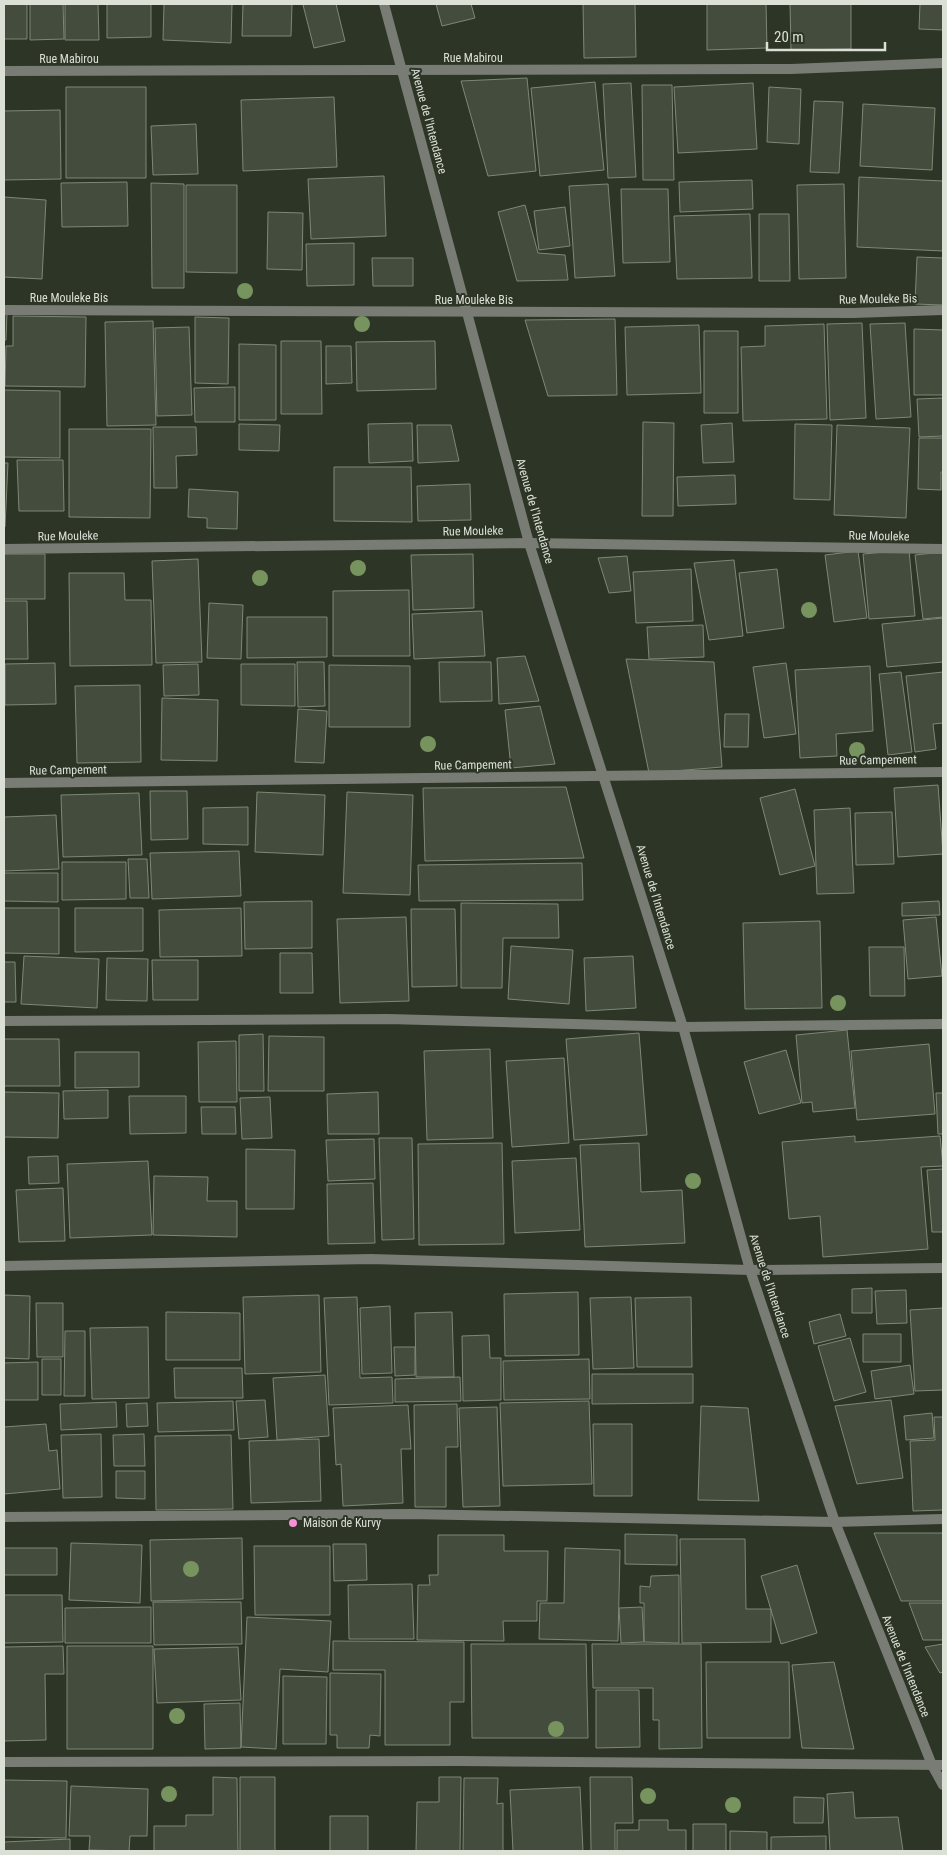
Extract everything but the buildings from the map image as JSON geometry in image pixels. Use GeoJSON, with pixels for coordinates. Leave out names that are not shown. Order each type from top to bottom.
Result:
{"type":"FeatureCollection","features":[{"type":"Feature","properties":{"kind":"street","name":"Avenue de l'Intendance"},"geometry":{"type":"LineString","coordinates":[[384,4],[529,543],[684,1027],[750,1270],[835,1522],[932,1765],[943,1785]]}},
{"type":"Feature","properties":{"kind":"street","name":"Rue Mabirou"},"geometry":{"type":"LineString","coordinates":[[4,71],[791,69],[943,63]]}},
{"type":"Feature","properties":{"kind":"street","name":"Rue Mouleke Bis"},"geometry":{"type":"LineString","coordinates":[[4,310],[853,313],[943,310]]}},
{"type":"Feature","properties":{"kind":"street","name":"Rue Mouleke"},"geometry":{"type":"LineString","coordinates":[[4,549],[529,543],[943,549]]}},
{"type":"Feature","properties":{"kind":"street","name":"Rue Campement"},"geometry":{"type":"LineString","coordinates":[[4,783],[943,772]]}},
{"type":"Feature","properties":{"kind":"street"},"geometry":{"type":"LineString","coordinates":[[4,1021],[388,1019],[684,1027],[943,1024]]}},
{"type":"Feature","properties":{"kind":"street"},"geometry":{"type":"LineString","coordinates":[[4,1266],[371,1259],[750,1270],[943,1268]]}},
{"type":"Feature","properties":{"kind":"street"},"geometry":{"type":"LineString","coordinates":[[4,1518],[410,1514],[835,1522],[943,1519]]}},
{"type":"Feature","properties":{"kind":"street"},"geometry":{"type":"LineString","coordinates":[[4,1762],[461,1761],[943,1765]]}},
{"type":"Feature","properties":{"kind":"place","name":"Maison de Kurvy"},"geometry":{"type":"Point","coordinates":[293,1523]}}]}
